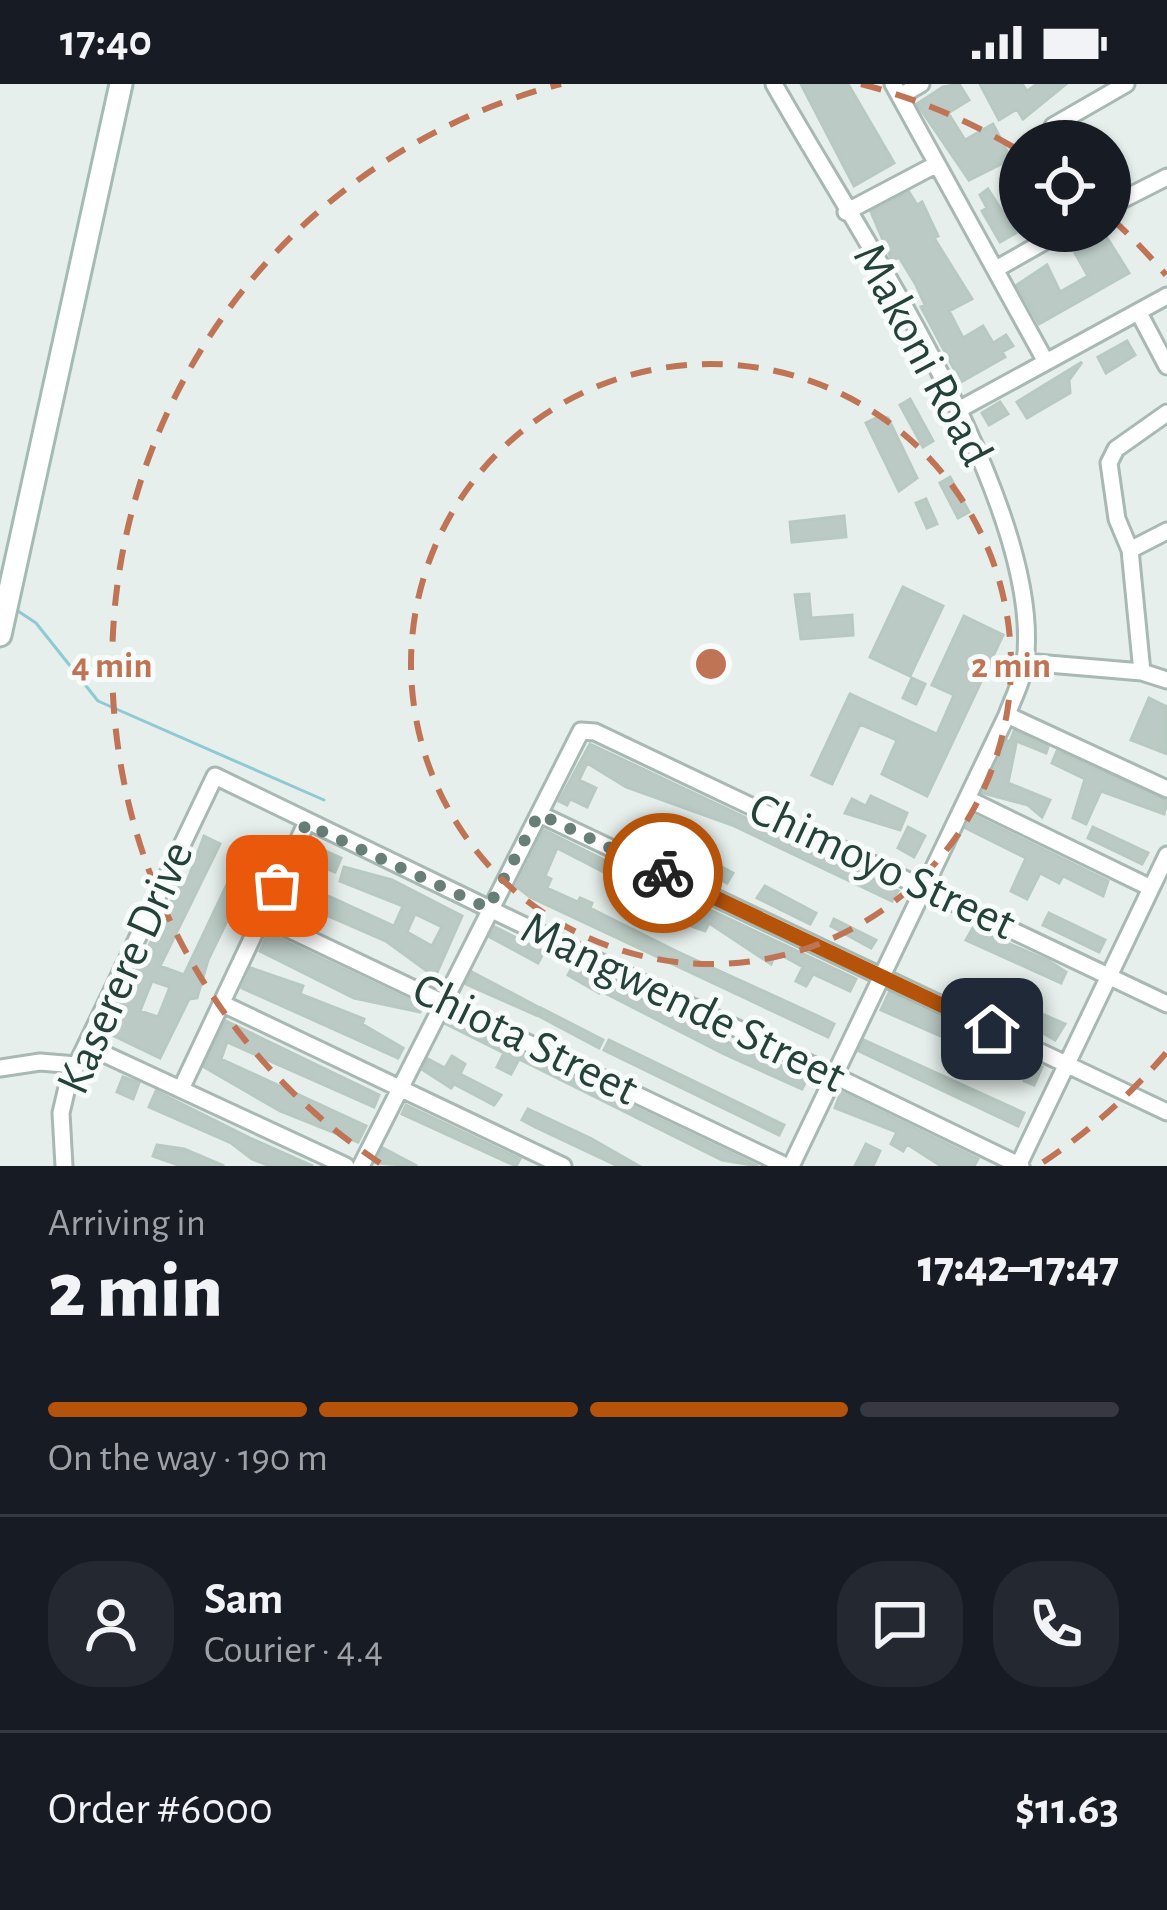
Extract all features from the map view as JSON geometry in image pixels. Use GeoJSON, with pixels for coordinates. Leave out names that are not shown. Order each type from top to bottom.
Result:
{"type":"FeatureCollection","features":[{"type":"Feature","properties":{"kind":"main road"},"geometry":{"type":"LineString","coordinates":[[0,635],[121,84]]}},
{"type":"Feature","properties":{"kind":"street","name":"Makoni Road"},"geometry":{"type":"LineString","coordinates":[[774,84],[960,409],[1015,554],[1025,662],[1007,715],[968,799],[788,1166]]}},
{"type":"Feature","properties":{"kind":"street"},"geometry":{"type":"LineString","coordinates":[[921,84],[897,90],[1046,362]]}},
{"type":"Feature","properties":{"kind":"street"},"geometry":{"type":"LineString","coordinates":[[1063,120],[1126,84]]}},
{"type":"Feature","properties":{"kind":"street"},"geometry":{"type":"LineString","coordinates":[[846,212],[937,164]]}},
{"type":"Feature","properties":{"kind":"street"},"geometry":{"type":"LineString","coordinates":[[1131,195],[1167,177]]}},
{"type":"Feature","properties":{"kind":"street"},"geometry":{"type":"LineString","coordinates":[[996,269],[1026,252]]}},
{"type":"Feature","properties":{"kind":"street"},"geometry":{"type":"LineString","coordinates":[[960,409],[1167,296]]}},
{"type":"Feature","properties":{"kind":"street"},"geometry":{"type":"LineString","coordinates":[[1139,313],[1167,366]]}},
{"type":"Feature","properties":{"kind":"street"},"geometry":{"type":"LineString","coordinates":[[1142,672],[1130,550],[1111,490],[1111,456],[1167,413]]}},
{"type":"Feature","properties":{"kind":"street"},"geometry":{"type":"LineString","coordinates":[[1130,550],[1167,531]]}},
{"type":"Feature","properties":{"kind":"street"},"geometry":{"type":"LineString","coordinates":[[1025,662],[1142,672],[1167,680]]}},
{"type":"Feature","properties":{"kind":"street"},"geometry":{"type":"LineString","coordinates":[[1007,715],[1167,789]]}},
{"type":"Feature","properties":{"kind":"street","name":"Chimoyo Street"},"geometry":{"type":"LineString","coordinates":[[539,814],[575,736],[596,732],[1167,1004]]}},
{"type":"Feature","properties":{"kind":"street","name":"Mangwende Street"},"geometry":{"type":"LineString","coordinates":[[215,776],[1020,1166]]}},
{"type":"Feature","properties":{"kind":"street","name":"Kaserere Drive"},"geometry":{"type":"LineString","coordinates":[[64,1166],[61,1113],[76,1065],[215,776]]}},
{"type":"Feature","properties":{"kind":"street"},"geometry":{"type":"LineString","coordinates":[[968,799],[1151,888]]}},
{"type":"Feature","properties":{"kind":"street"},"geometry":{"type":"LineString","coordinates":[[361,1166],[539,814],[1167,1112]]}},
{"type":"Feature","properties":{"kind":"street"},"geometry":{"type":"LineString","coordinates":[[182,1089],[306,824]]}},
{"type":"Feature","properties":{"kind":"street"},"geometry":{"type":"LineString","coordinates":[[1020,1166],[1167,855]]}},
{"type":"Feature","properties":{"kind":"street","name":"Chiota Street"},"geometry":{"type":"LineString","coordinates":[[263,917],[788,1166]]}},
{"type":"Feature","properties":{"kind":"street"},"geometry":{"type":"LineString","coordinates":[[221,1003],[563,1166]]}},
{"type":"Feature","properties":{"kind":"street"},"geometry":{"type":"LineString","coordinates":[[87,1046],[346,1166]]}},
{"type":"Feature","properties":{"kind":"street"},"geometry":{"type":"LineString","coordinates":[[0,1068],[40,1062],[76,1065]]}},
{"type":"Feature","properties":{"kind":"building"},"geometry":{"type":"Polygon","coordinates":[[[801,84],[848,84],[894,163],[854,186],[801,84]]]}},
{"type":"Feature","properties":{"kind":"building"},"geometry":{"type":"Polygon","coordinates":[[[959,84],[969,100],[948,113],[965,140],[993,124],[999,136],[999,165],[969,180],[917,104],[943,87],[959,84]]]}},
{"type":"Feature","properties":{"kind":"building"},"geometry":{"type":"Polygon","coordinates":[[[980,84],[1022,84],[1027,91],[1037,84],[1066,84],[1023,119],[1017,109],[999,120],[980,84]]]}},
{"type":"Feature","properties":{"kind":"building"},"geometry":{"type":"Polygon","coordinates":[[[988,189],[999,206],[999,240],[982,211],[987,208],[980,195],[988,189]]]}},
{"type":"Feature","properties":{"kind":"building"},"geometry":{"type":"Polygon","coordinates":[[[909,192],[917,205],[922,202],[938,236],[934,238],[972,299],[949,311],[963,338],[983,326],[993,343],[1006,335],[1013,346],[1002,352],[1005,357],[961,382],[921,307],[925,305],[916,285],[899,257],[892,261],[871,212],[909,192]]]}},
{"type":"Feature","properties":{"kind":"building"},"geometry":{"type":"Polygon","coordinates":[[[1116,252],[1129,273],[1039,324],[1017,285],[1047,265],[1060,292],[1088,276],[1075,253],[1116,252]]]}},
{"type":"Feature","properties":{"kind":"building"},"geometry":{"type":"Polygon","coordinates":[[[1127,341],[1135,355],[1106,373],[1098,357],[1127,341]]]}},
{"type":"Feature","properties":{"kind":"building"},"geometry":{"type":"Polygon","coordinates":[[[1082,362],[1069,380],[1070,393],[1027,418],[1017,402],[1082,362]]]}},
{"type":"Feature","properties":{"kind":"building"},"geometry":{"type":"Polygon","coordinates":[[[910,399],[933,441],[923,447],[900,405],[910,399]]]}},
{"type":"Feature","properties":{"kind":"building"},"geometry":{"type":"Polygon","coordinates":[[[1000,402],[1008,414],[989,425],[982,413],[1000,402]]]}},
{"type":"Feature","properties":{"kind":"building"},"geometry":{"type":"Polygon","coordinates":[[[880,416],[888,418],[917,478],[899,491],[866,423],[880,416]]]}},
{"type":"Feature","properties":{"kind":"building"},"geometry":{"type":"Polygon","coordinates":[[[950,477],[969,512],[958,518],[940,483],[950,477]]]}},
{"type":"Feature","properties":{"kind":"building"},"geometry":{"type":"Polygon","coordinates":[[[926,499],[937,524],[927,528],[916,503],[926,499]]]}},
{"type":"Feature","properties":{"kind":"building"},"geometry":{"type":"Polygon","coordinates":[[[844,516],[846,537],[792,542],[790,522],[844,516]]]}},
{"type":"Feature","properties":{"kind":"building"},"geometry":{"type":"Polygon","coordinates":[[[903,587],[943,606],[910,676],[870,657],[903,587]]]}},
{"type":"Feature","properties":{"kind":"building"},"geometry":{"type":"Polygon","coordinates":[[[809,594],[811,618],[852,615],[853,635],[801,639],[795,595],[809,594]]]}},
{"type":"Feature","properties":{"kind":"building"},"geometry":{"type":"Polygon","coordinates":[[[964,616],[1003,635],[927,796],[882,774],[897,740],[860,724],[832,784],[812,775],[850,694],[937,734],[954,695],[932,685],[964,616]]]}},
{"type":"Feature","properties":{"kind":"building"},"geometry":{"type":"Polygon","coordinates":[[[912,678],[925,684],[916,704],[903,698],[912,678]]]}},
{"type":"Feature","properties":{"kind":"building"},"geometry":{"type":"Polygon","coordinates":[[[1149,698],[1167,707],[1167,754],[1131,740],[1149,698]]]}},
{"type":"Feature","properties":{"kind":"building"},"geometry":{"type":"Polygon","coordinates":[[[1014,731],[1048,747],[1046,753],[1011,739],[1014,731]]]}},
{"type":"Feature","properties":{"kind":"building"},"geometry":{"type":"Polygon","coordinates":[[[1008,741],[1016,744],[1008,783],[1050,800],[1042,817],[1028,805],[983,793],[1008,741]]]}},
{"type":"Feature","properties":{"kind":"building"},"geometry":{"type":"Polygon","coordinates":[[[590,744],[898,891],[892,901],[732,825],[626,787],[587,763],[579,780],[596,788],[587,807],[570,799],[567,805],[559,801],[590,744]]]}},
{"type":"Feature","properties":{"kind":"building"},"geometry":{"type":"Polygon","coordinates":[[[1057,751],[1167,801],[1164,814],[1101,791],[1086,824],[1073,818],[1085,779],[1052,763],[1057,751]]]}},
{"type":"Feature","properties":{"kind":"building"},"geometry":{"type":"Polygon","coordinates":[[[871,796],[907,813],[900,830],[845,813],[852,799],[866,806],[871,796]]]}},
{"type":"Feature","properties":{"kind":"building"},"geometry":{"type":"Polygon","coordinates":[[[973,815],[1108,881],[1103,896],[1063,876],[1059,883],[1040,873],[1027,899],[1011,891],[1026,858],[966,828],[973,815]]]}},
{"type":"Feature","properties":{"kind":"building"},"geometry":{"type":"Polygon","coordinates":[[[908,827],[925,836],[914,857],[898,848],[908,827]]]}},
{"type":"Feature","properties":{"kind":"building"},"geometry":{"type":"Polygon","coordinates":[[[1093,827],[1148,853],[1142,864],[1088,838],[1093,827]]]}},
{"type":"Feature","properties":{"kind":"building"},"geometry":{"type":"Polygon","coordinates":[[[544,830],[632,874],[627,884],[557,848],[545,876],[551,879],[547,888],[592,903],[590,908],[678,952],[834,1024],[828,1037],[530,897],[516,886],[544,830]]]}},
{"type":"Feature","properties":{"kind":"building"},"geometry":{"type":"Polygon","coordinates":[[[204,836],[220,844],[160,966],[184,975],[231,876],[246,853],[257,859],[208,960],[197,998],[189,999],[160,1058],[110,1034],[122,998],[184,877],[188,879],[204,836]],[[152,981],[140,1011],[158,1017],[170,987],[152,981]]]}},
{"type":"Feature","properties":{"kind":"building"},"geometry":{"type":"Polygon","coordinates":[[[310,844],[341,858],[335,872],[303,859],[310,844]]]}},
{"type":"Feature","properties":{"kind":"building"},"geometry":{"type":"Polygon","coordinates":[[[681,845],[733,873],[727,883],[676,857],[681,845]]]}},
{"type":"Feature","properties":{"kind":"building"},"geometry":{"type":"Polygon","coordinates":[[[344,867],[392,880],[462,916],[435,977],[386,941],[285,897],[293,880],[394,926],[403,906],[340,881],[344,867]],[[415,914],[407,932],[432,946],[442,927],[415,914]]]}},
{"type":"Feature","properties":{"kind":"building"},"geometry":{"type":"Polygon","coordinates":[[[658,885],[856,979],[850,991],[813,974],[806,986],[796,981],[803,967],[776,952],[771,964],[709,923],[705,931],[646,910],[658,885]]]}},
{"type":"Feature","properties":{"kind":"building"},"geometry":{"type":"Polygon","coordinates":[[[765,886],[816,913],[810,924],[757,898],[765,886]]]}},
{"type":"Feature","properties":{"kind":"building"},"geometry":{"type":"Polygon","coordinates":[[[1049,913],[1105,940],[1099,952],[1043,925],[1049,913]]]}},
{"type":"Feature","properties":{"kind":"building"},"geometry":{"type":"Polygon","coordinates":[[[834,919],[876,940],[871,948],[831,926],[834,919]]]}},
{"type":"Feature","properties":{"kind":"building"},"geometry":{"type":"Polygon","coordinates":[[[495,927],[544,952],[538,963],[490,937],[495,927]]]}},
{"type":"Feature","properties":{"kind":"building"},"geometry":{"type":"Polygon","coordinates":[[[973,928],[1049,961],[1066,972],[1061,983],[966,940],[973,928]]]}},
{"type":"Feature","properties":{"kind":"building"},"geometry":{"type":"Polygon","coordinates":[[[268,933],[422,1006],[420,1012],[354,998],[260,951],[268,933]]]}},
{"type":"Feature","properties":{"kind":"building"},"geometry":{"type":"Polygon","coordinates":[[[573,966],[604,983],[599,993],[568,975],[573,966]]]}},
{"type":"Feature","properties":{"kind":"building"},"geometry":{"type":"Polygon","coordinates":[[[251,968],[303,986],[300,994],[364,1019],[362,1024],[403,1048],[398,1058],[242,988],[251,968]]]}},
{"type":"Feature","properties":{"kind":"building"},"geometry":{"type":"Polygon","coordinates":[[[472,972],[540,1008],[536,1015],[466,984],[472,972]]]}},
{"type":"Feature","properties":{"kind":"building"},"geometry":{"type":"Polygon","coordinates":[[[612,984],[713,1036],[808,1077],[802,1089],[607,994],[612,984]]]}},
{"type":"Feature","properties":{"kind":"building"},"geometry":{"type":"Polygon","coordinates":[[[889,993],[1042,1067],[1034,1085],[1024,1081],[1027,1074],[999,1059],[993,1072],[959,1057],[964,1046],[881,1010],[889,993]]]}},
{"type":"Feature","properties":{"kind":"building"},"geometry":{"type":"Polygon","coordinates":[[[541,1008],[603,1040],[599,1048],[537,1015],[541,1008]]]}},
{"type":"Feature","properties":{"kind":"building"},"geometry":{"type":"Polygon","coordinates":[[[1035,1011],[1065,1024],[1055,1040],[1027,1024],[1035,1011]]]}},
{"type":"Feature","properties":{"kind":"building"},"geometry":{"type":"Polygon","coordinates":[[[449,1019],[758,1166],[722,1160],[519,1059],[511,1074],[497,1067],[504,1053],[446,1024],[449,1019]]]}},
{"type":"Feature","properties":{"kind":"building"},"geometry":{"type":"Polygon","coordinates":[[[226,1021],[379,1095],[374,1107],[227,1042],[221,1059],[366,1126],[358,1142],[280,1111],[204,1067],[226,1021]]]}},
{"type":"Feature","properties":{"kind":"building"},"geometry":{"type":"Polygon","coordinates":[[[609,1040],[784,1125],[779,1135],[604,1050],[609,1040]]]}},
{"type":"Feature","properties":{"kind":"building"},"geometry":{"type":"Polygon","coordinates":[[[864,1040],[1024,1113],[1018,1126],[859,1051],[864,1040]]]}},
{"type":"Feature","properties":{"kind":"building"},"geometry":{"type":"Polygon","coordinates":[[[452,1056],[465,1064],[460,1074],[501,1095],[494,1105],[454,1084],[451,1088],[423,1070],[428,1059],[445,1068],[452,1056]]]}},
{"type":"Feature","properties":{"kind":"building"},"geometry":{"type":"Polygon","coordinates":[[[123,1077],[139,1083],[133,1099],[117,1092],[123,1077]]]}},
{"type":"Feature","properties":{"kind":"building"},"geometry":{"type":"Polygon","coordinates":[[[156,1091],[313,1166],[270,1166],[252,1159],[231,1143],[149,1107],[156,1091]]]}},
{"type":"Feature","properties":{"kind":"building"},"geometry":{"type":"Polygon","coordinates":[[[841,1092],[978,1159],[974,1166],[941,1166],[907,1144],[903,1151],[891,1144],[897,1132],[835,1108],[841,1092]]]}},
{"type":"Feature","properties":{"kind":"building"},"geometry":{"type":"Polygon","coordinates":[[[406,1105],[520,1159],[516,1166],[402,1114],[406,1105]]]}},
{"type":"Feature","properties":{"kind":"building"},"geometry":{"type":"Polygon","coordinates":[[[528,1109],[639,1166],[618,1166],[535,1127],[522,1120],[528,1109]]]}},
{"type":"Feature","properties":{"kind":"building"},"geometry":{"type":"Polygon","coordinates":[[[866,1144],[880,1151],[873,1166],[855,1166],[866,1144]]]}},
{"type":"Feature","properties":{"kind":"building"},"geometry":{"type":"Polygon","coordinates":[[[157,1145],[184,1149],[224,1166],[181,1166],[153,1156],[157,1145]]]}},
{"type":"Feature","properties":{"kind":"building"},"geometry":{"type":"Polygon","coordinates":[[[383,1148],[417,1166],[376,1163],[383,1148]]]}},
{"type":"Feature","properties":{"kind":"waterway"},"geometry":{"type":"LineString","coordinates":[[18,611],[36,623],[98,701],[324,800]]}},
{"type":"Feature","properties":{"kind":"way so far"},"geometry":{"type":"LineString","coordinates":[[277,886],[306,824],[488,908],[539,814],[663,873]]}},
{"type":"Feature","properties":{"kind":"route"},"geometry":{"type":"LineString","coordinates":[[663,873],[992,1029]]}}]}
